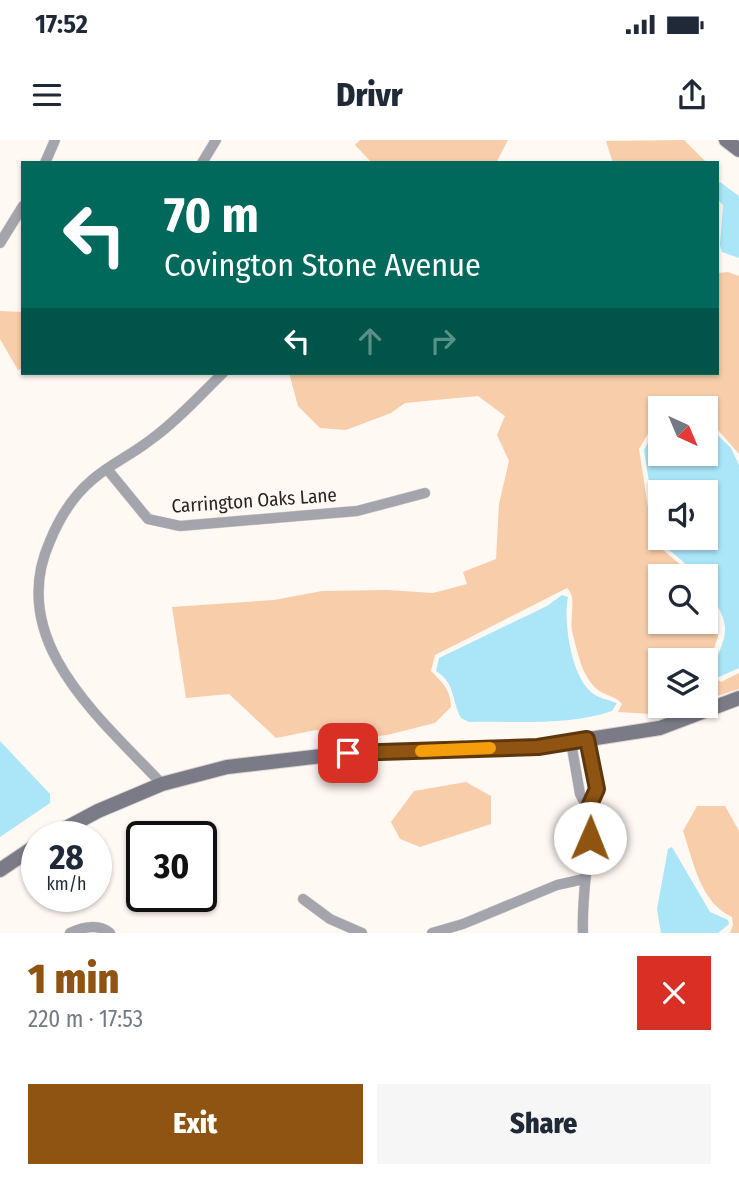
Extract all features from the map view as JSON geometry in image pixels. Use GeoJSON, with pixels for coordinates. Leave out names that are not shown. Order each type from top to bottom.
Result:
{"type":"FeatureCollection","features":[{"type":"Feature","properties":{"kind":"street"},"geometry":{"type":"LineString","coordinates":[[46,161],[55,140]]}},
{"type":"Feature","properties":{"kind":"street"},"geometry":{"type":"LineString","coordinates":[[203,161],[216,140]]}},
{"type":"Feature","properties":{"kind":"street"},"geometry":{"type":"LineString","coordinates":[[726,140],[739,150]]}},
{"type":"Feature","properties":{"kind":"street"},"geometry":{"type":"LineString","coordinates":[[0,243],[21,209]]}},
{"type":"Feature","properties":{"kind":"street"},"geometry":{"type":"LineString","coordinates":[[162,784],[61,672],[45,640],[38,584],[43,557],[56,527],[75,498],[92,480],[171,423],[221,375]]}},
{"type":"Feature","properties":{"kind":"street","name":"Carrington Oaks Lane"},"geometry":{"type":"LineString","coordinates":[[107,469],[148,519],[180,526],[357,511],[425,493]]}},
{"type":"Feature","properties":{"kind":"street"},"geometry":{"type":"LineString","coordinates":[[83,821],[162,784],[227,767],[348,753],[538,747],[660,728],[739,698]]}},
{"type":"Feature","properties":{"kind":"street"},"geometry":{"type":"LineString","coordinates":[[587,739],[597,789],[588,809]]}},
{"type":"Feature","properties":{"kind":"street"},"geometry":{"type":"LineString","coordinates":[[571,742],[580,794],[588,809],[590,838],[584,879],[583,933]]}},
{"type":"Feature","properties":{"kind":"street"},"geometry":{"type":"LineString","coordinates":[[0,870],[21,856]]}},
{"type":"Feature","properties":{"kind":"street"},"geometry":{"type":"LineString","coordinates":[[432,933],[463,924],[557,885],[584,879]]}},
{"type":"Feature","properties":{"kind":"street"},"geometry":{"type":"LineString","coordinates":[[303,899],[330,919],[362,933]]}},
{"type":"Feature","properties":{"kind":"street"},"geometry":{"type":"LineString","coordinates":[[70,933],[86,926],[105,929],[110,933]]}},
{"type":"Feature","properties":{"kind":"shaded area"},"geometry":{"type":"Polygon","coordinates":[[[360,140],[508,140],[497,161],[370,161],[355,145],[360,140]]]}},
{"type":"Feature","properties":{"kind":"shaded area"},"geometry":{"type":"Polygon","coordinates":[[[684,140],[705,161],[612,161],[606,141],[684,140]]]}},
{"type":"Feature","properties":{"kind":"shaded area"},"geometry":{"type":"Polygon","coordinates":[[[728,272],[739,276],[739,454],[718,430],[718,396],[648,396],[648,434],[639,449],[648,508],[648,550],[663,550],[680,564],[648,564],[648,634],[718,634],[718,637],[714,648],[648,648],[648,714],[618,712],[622,704],[598,690],[588,679],[581,665],[572,629],[572,597],[567,588],[435,655],[431,671],[447,691],[451,707],[435,723],[387,735],[342,740],[316,730],[276,738],[229,694],[186,698],[172,607],[274,600],[322,591],[387,590],[433,593],[467,584],[463,572],[496,559],[499,504],[509,461],[497,435],[505,416],[478,396],[405,403],[391,413],[346,430],[320,428],[298,406],[290,375],[719,375],[719,273],[728,272]]]}},
{"type":"Feature","properties":{"kind":"shaded area"},"geometry":{"type":"Polygon","coordinates":[[[0,311],[21,312],[21,369],[18,370],[0,339],[0,311]]]}},
{"type":"Feature","properties":{"kind":"shaded area"},"geometry":{"type":"Polygon","coordinates":[[[739,673],[739,689],[718,696],[718,680],[721,682],[739,673]]]}},
{"type":"Feature","properties":{"kind":"shaded area"},"geometry":{"type":"Polygon","coordinates":[[[466,782],[491,796],[491,824],[420,847],[400,839],[391,822],[414,791],[466,782]]]}},
{"type":"Feature","properties":{"kind":"shaded area"},"geometry":{"type":"Polygon","coordinates":[[[697,806],[725,806],[739,831],[739,933],[730,933],[732,917],[712,902],[695,868],[683,831],[697,806]]]}},
{"type":"Feature","properties":{"kind":"water"},"geometry":{"type":"Polygon","coordinates":[[[719,183],[739,196],[739,258],[722,252],[720,245],[723,205],[719,201],[719,183]]]}},
{"type":"Feature","properties":{"kind":"water"},"geometry":{"type":"Polygon","coordinates":[[[718,436],[731,448],[739,465],[739,668],[719,677],[718,655],[725,628],[718,608],[718,564],[686,564],[669,550],[718,550],[718,480],[649,480],[644,450],[648,443],[648,466],[718,466],[718,436]]]}},
{"type":"Feature","properties":{"kind":"water"},"geometry":{"type":"Polygon","coordinates":[[[562,595],[568,597],[568,633],[578,673],[594,694],[617,703],[612,711],[578,719],[542,722],[469,722],[461,718],[447,681],[436,671],[439,658],[547,606],[562,595]]]}},
{"type":"Feature","properties":{"kind":"water"},"geometry":{"type":"Polygon","coordinates":[[[0,741],[50,794],[50,803],[0,837],[0,741]]]}},
{"type":"Feature","properties":{"kind":"water"},"geometry":{"type":"Polygon","coordinates":[[[672,847],[710,912],[728,920],[729,924],[718,933],[661,933],[657,909],[668,849],[672,847]]]}},
{"type":"Feature","properties":{"kind":"slow traffic"},"geometry":{"type":"LineString","coordinates":[[421,751],[490,748]]}},
{"type":"Feature","properties":{"kind":"route"},"geometry":{"type":"LineString","coordinates":[[348,753],[538,747],[587,739],[597,789],[595,799],[588,809],[590,838]]}}]}
